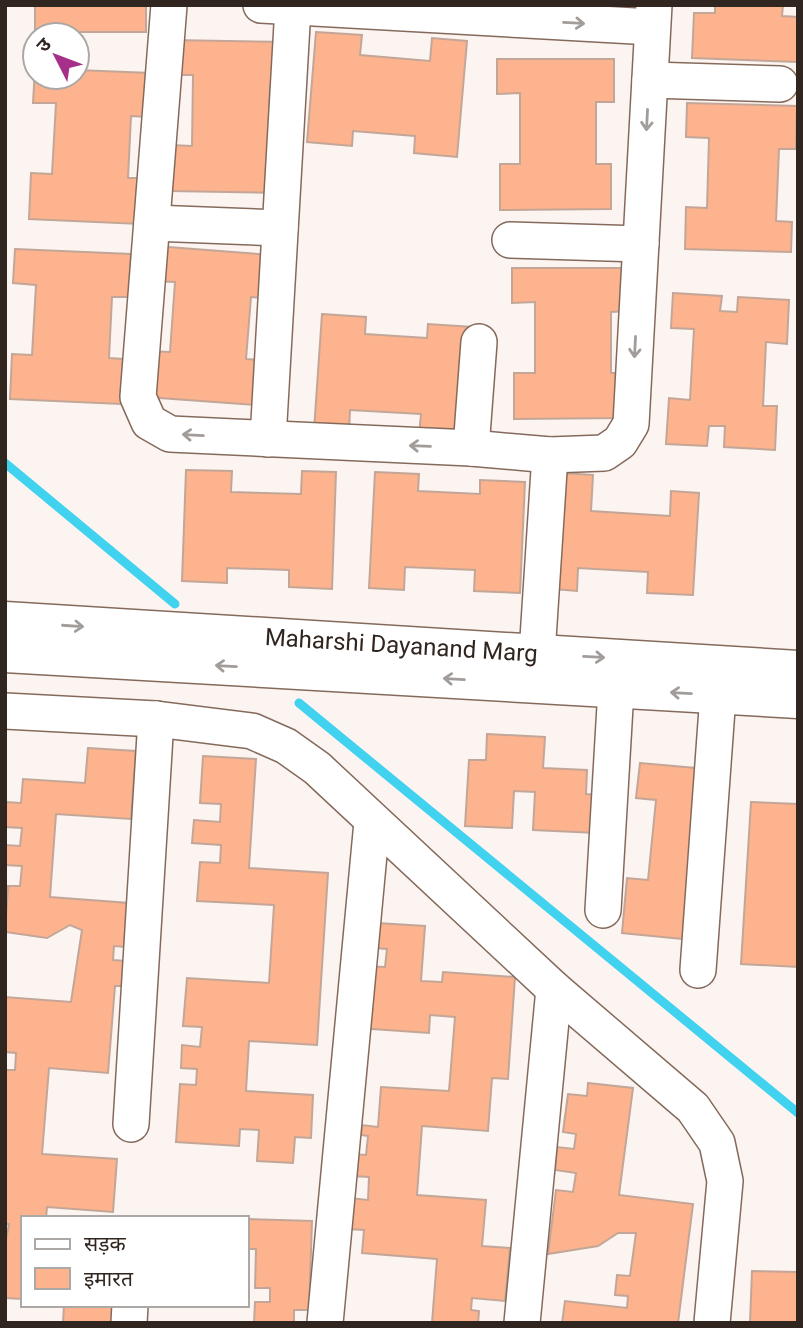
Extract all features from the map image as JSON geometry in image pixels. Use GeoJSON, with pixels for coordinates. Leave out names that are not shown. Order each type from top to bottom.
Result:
{"type":"FeatureCollection","features":[{"type":"Feature","properties":{"kind":"street"},"geometry":{"type":"LineString","coordinates":[[169,5],[138,397],[149,422],[170,434],[268,439],[471,448],[550,455],[604,453],[620,442],[631,424],[653,16],[277,6],[280,228],[268,439]]}},
{"type":"Feature","properties":{"kind":"street"},"geometry":{"type":"LineString","coordinates":[[650,80],[780,84]]}},
{"type":"Feature","properties":{"kind":"street"},"geometry":{"type":"LineString","coordinates":[[152,223],[280,228]]}},
{"type":"Feature","properties":{"kind":"street"},"geometry":{"type":"LineString","coordinates":[[509,240],[641,244]]}},
{"type":"Feature","properties":{"kind":"street"},"geometry":{"type":"LineString","coordinates":[[471,448],[479,342]]}},
{"type":"Feature","properties":{"kind":"street"},"geometry":{"type":"LineString","coordinates":[[537,654],[550,455]]}},
{"type":"Feature","properties":{"kind":"street","name":"Maharshi Dayanand Marg"},"geometry":{"type":"LineString","coordinates":[[5,621],[798,670]]}},
{"type":"Feature","properties":{"kind":"street","name":"Maharshi Dayanand Marg"},"geometry":{"type":"LineString","coordinates":[[5,653],[798,699]]}},
{"type":"Feature","properties":{"kind":"street"},"geometry":{"type":"LineString","coordinates":[[603,910],[616,689]]}},
{"type":"Feature","properties":{"kind":"street"},"geometry":{"type":"LineString","coordinates":[[698,970],[718,695]]}},
{"type":"Feature","properties":{"kind":"street"},"geometry":{"type":"LineString","coordinates":[[5,711],[156,719],[252,731],[286,746],[317,768],[554,989],[693,1108],[717,1143],[725,1181],[712,1323]]}},
{"type":"Feature","properties":{"kind":"street"},"geometry":{"type":"LineString","coordinates":[[131,1124],[156,719]]}},
{"type":"Feature","properties":{"kind":"street"},"geometry":{"type":"LineString","coordinates":[[325,1323],[372,822]]}},
{"type":"Feature","properties":{"kind":"street"},"geometry":{"type":"LineString","coordinates":[[522,1323],[554,989]]}},
{"type":"Feature","properties":{"kind":"building"},"geometry":{"type":"Polygon","coordinates":[[[35,5],[146,5],[146,32],[91,32],[91,21],[35,21],[35,5]]]}},
{"type":"Feature","properties":{"kind":"building"},"geometry":{"type":"Polygon","coordinates":[[[715,5],[783,5],[782,16],[798,17],[798,62],[692,58],[694,13],[715,13],[715,5]]]}},
{"type":"Feature","properties":{"kind":"building"},"geometry":{"type":"Polygon","coordinates":[[[316,32],[362,35],[360,55],[430,61],[432,38],[467,41],[457,157],[414,153],[415,136],[353,131],[352,146],[307,142],[316,32]]]}},
{"type":"Feature","properties":{"kind":"building"},"geometry":{"type":"Polygon","coordinates":[[[171,40],[288,42],[287,86],[270,86],[268,148],[281,193],[170,191],[171,145],[192,146],[193,75],[170,75],[171,40]]]}},
{"type":"Feature","properties":{"kind":"building"},"geometry":{"type":"Polygon","coordinates":[[[497,59],[614,59],[614,102],[596,102],[596,164],[611,164],[611,209],[500,210],[500,164],[520,164],[520,93],[497,94],[497,59]]]}},
{"type":"Feature","properties":{"kind":"building"},"geometry":{"type":"Polygon","coordinates":[[[91,71],[151,73],[148,117],[131,116],[128,178],[143,178],[140,224],[29,219],[31,173],[52,174],[56,103],[33,103],[34,91],[91,91],[91,71]]]}},
{"type":"Feature","properties":{"kind":"building"},"geometry":{"type":"Polygon","coordinates":[[[687,103],[797,106],[796,149],[779,149],[776,221],[792,222],[791,252],[685,249],[686,207],[707,208],[709,138],[686,137],[687,103]]]}},
{"type":"Feature","properties":{"kind":"building"},"geometry":{"type":"Polygon","coordinates":[[[155,246],[271,255],[268,299],[251,297],[246,359],[260,360],[257,405],[146,397],[149,351],[170,352],[175,282],[152,281],[155,246]]]}},
{"type":"Feature","properties":{"kind":"building"},"geometry":{"type":"Polygon","coordinates":[[[15,249],[131,254],[129,297],[112,297],[109,358],[123,359],[121,404],[10,399],[12,354],[32,355],[36,285],[13,283],[15,249]]]}},
{"type":"Feature","properties":{"kind":"building"},"geometry":{"type":"Polygon","coordinates":[[[512,268],[628,268],[629,311],[611,312],[611,373],[626,373],[625,418],[514,419],[514,373],[535,373],[535,302],[512,303],[512,268]]]}},
{"type":"Feature","properties":{"kind":"building"},"geometry":{"type":"Polygon","coordinates":[[[673,293],[722,296],[720,311],[737,312],[738,297],[789,300],[787,344],[766,342],[763,406],[777,406],[775,450],[724,447],[725,426],[709,426],[707,446],[666,444],[669,398],[690,400],[694,329],[671,328],[673,293]]]}},
{"type":"Feature","properties":{"kind":"building"},"geometry":{"type":"Polygon","coordinates":[[[322,314],[366,317],[365,334],[427,338],[428,324],[473,327],[465,438],[419,435],[421,414],[350,410],[349,432],[314,430],[322,314]]]}},
{"type":"Feature","properties":{"kind":"building"},"geometry":{"type":"Polygon","coordinates":[[[186,470],[232,471],[231,492],[301,494],[302,471],[336,472],[332,589],[289,587],[289,570],[227,568],[227,583],[182,581],[186,470]]]}},
{"type":"Feature","properties":{"kind":"building"},"geometry":{"type":"Polygon","coordinates":[[[375,472],[419,474],[418,491],[480,494],[480,480],[525,482],[520,593],[474,591],[475,570],[405,567],[404,590],[369,588],[375,472]]]}},
{"type":"Feature","properties":{"kind":"building"},"geometry":{"type":"Polygon","coordinates":[[[562,473],[593,475],[591,511],[670,516],[671,491],[699,493],[693,595],[647,593],[648,572],[578,568],[577,591],[554,589],[562,473]]]}},
{"type":"Feature","properties":{"kind":"building"},"geometry":{"type":"Polygon","coordinates":[[[487,734],[545,737],[543,768],[587,770],[586,794],[600,795],[597,833],[533,830],[535,792],[514,791],[512,828],[465,826],[469,760],[486,760],[487,734]]]}},
{"type":"Feature","properties":{"kind":"building"},"geometry":{"type":"Polygon","coordinates":[[[88,748],[136,751],[131,819],[56,814],[50,897],[129,903],[126,947],[114,946],[113,960],[125,961],[123,986],[115,986],[108,1073],[49,1068],[42,1154],[117,1159],[113,1212],[47,1207],[46,1216],[21,1216],[21,1299],[5,1298],[5,1245],[9,1224],[5,1224],[5,1070],[15,1070],[16,1053],[5,1052],[5,997],[71,1002],[82,930],[70,925],[47,938],[5,932],[8,886],[20,886],[22,866],[5,865],[5,845],[20,846],[22,828],[5,827],[6,802],[21,803],[23,779],[85,783],[88,748]]]}},
{"type":"Feature","properties":{"kind":"building"},"geometry":{"type":"Polygon","coordinates":[[[203,756],[256,759],[249,868],[328,873],[317,1045],[249,1041],[246,1091],[313,1095],[311,1138],[295,1137],[293,1163],[257,1161],[259,1130],[240,1129],[239,1146],[176,1142],[180,1084],[196,1085],[197,1069],[181,1068],[182,1045],[200,1047],[202,1027],[183,1026],[187,978],[269,983],[274,905],[197,901],[200,862],[220,863],[221,845],[192,843],[194,820],[220,822],[221,804],[200,803],[203,756]]]}},
{"type":"Feature","properties":{"kind":"building"},"geometry":{"type":"Polygon","coordinates":[[[640,763],[707,769],[692,940],[622,933],[627,878],[648,880],[656,800],[636,798],[640,763]]]}},
{"type":"Feature","properties":{"kind":"building"},"geometry":{"type":"Polygon","coordinates":[[[751,802],[798,804],[798,967],[741,964],[751,802]]]}},
{"type":"Feature","properties":{"kind":"building"},"geometry":{"type":"Polygon","coordinates":[[[377,923],[425,926],[421,981],[442,982],[443,972],[515,977],[508,1079],[492,1078],[488,1131],[422,1126],[417,1195],[486,1200],[482,1246],[510,1248],[505,1301],[472,1298],[471,1310],[479,1311],[478,1323],[432,1323],[437,1259],[362,1253],[364,1230],[348,1229],[350,1198],[368,1200],[369,1177],[352,1176],[353,1154],[366,1155],[368,1136],[361,1135],[362,1125],[378,1127],[381,1087],[449,1091],[455,1017],[430,1015],[429,1033],[358,1028],[362,966],[385,967],[387,949],[375,948],[377,923]]]}},
{"type":"Feature","properties":{"kind":"building"},"geometry":{"type":"Polygon","coordinates":[[[588,1083],[633,1088],[619,1195],[693,1204],[678,1323],[562,1323],[565,1301],[627,1308],[628,1296],[615,1295],[617,1275],[630,1276],[636,1233],[618,1233],[598,1246],[548,1254],[556,1190],[573,1192],[576,1173],[555,1170],[557,1147],[574,1149],[576,1134],[563,1132],[568,1094],[587,1096],[588,1083]]]}},
{"type":"Feature","properties":{"kind":"building"},"geometry":{"type":"Polygon","coordinates":[[[248,1219],[312,1221],[309,1310],[294,1310],[294,1323],[254,1323],[255,1302],[270,1302],[270,1288],[255,1288],[256,1249],[248,1249],[248,1219]]]}},
{"type":"Feature","properties":{"kind":"building"},"geometry":{"type":"Polygon","coordinates":[[[752,1271],[798,1272],[798,1323],[750,1323],[752,1271]]]}},
{"type":"Feature","properties":{"kind":"building"},"geometry":{"type":"Polygon","coordinates":[[[64,1307],[114,1307],[112,1323],[63,1323],[64,1307]]]}},
{"type":"Feature","properties":{"kind":"waterway"},"geometry":{"type":"LineString","coordinates":[[5,463],[175,604]]}},
{"type":"Feature","properties":{"kind":"waterway"},"geometry":{"type":"LineString","coordinates":[[299,703],[798,1113]]}}]}
